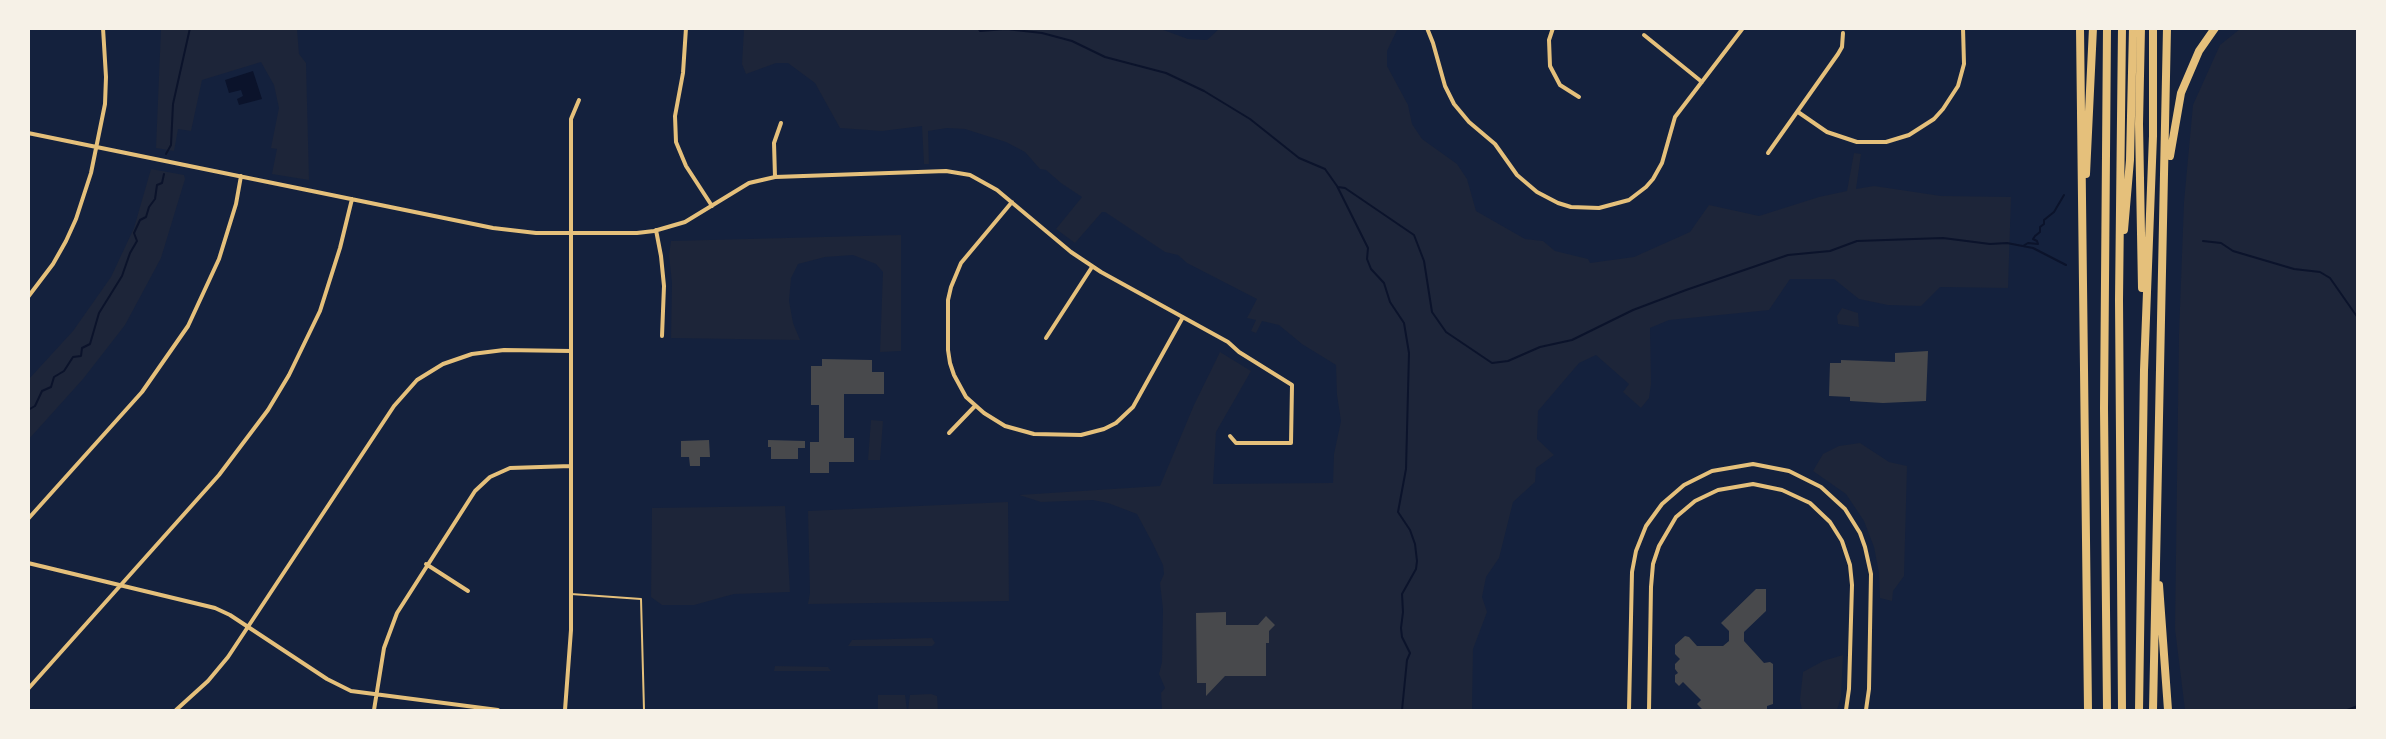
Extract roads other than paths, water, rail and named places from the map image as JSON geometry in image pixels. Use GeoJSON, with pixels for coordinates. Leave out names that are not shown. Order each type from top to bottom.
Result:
{"type":"FeatureCollection","features":[{"type":"Feature","properties":{"kind":"highway"},"geometry":{"type":"LineString","coordinates":[[2080,28],[2088,711]]}},
{"type":"Feature","properties":{"kind":"highway"},"geometry":{"type":"LineString","coordinates":[[2083,234],[2093,28]]}},
{"type":"Feature","properties":{"kind":"highway"},"geometry":{"type":"LineString","coordinates":[[2107,28],[2104,354],[2107,711]]}},
{"type":"Feature","properties":{"kind":"highway"},"geometry":{"type":"LineString","coordinates":[[2122,28],[2119,300],[2122,711]]}},
{"type":"Feature","properties":{"kind":"highway"},"geometry":{"type":"LineString","coordinates":[[2119,300],[2130,160],[2133,28]]}},
{"type":"Feature","properties":{"kind":"highway"},"geometry":{"type":"LineString","coordinates":[[2141,28],[2139,124],[2144,370]]}},
{"type":"Feature","properties":{"kind":"highway"},"geometry":{"type":"LineString","coordinates":[[2139,711],[2144,370],[2153,136],[2153,28]]}},
{"type":"Feature","properties":{"kind":"highway"},"geometry":{"type":"LineString","coordinates":[[2153,711],[2167,28]]}},
{"type":"Feature","properties":{"kind":"highway"},"geometry":{"type":"LineString","coordinates":[[2165,203],[2172,140],[2181,93],[2199,51],[2215,28]]}},
{"type":"Feature","properties":{"kind":"highway"},"geometry":{"type":"LineString","coordinates":[[2156,530],[2168,711]]}},
{"type":"Feature","properties":{"kind":"street"},"geometry":{"type":"LineString","coordinates":[[28,297],[53,264],[76,219],[89,181],[105,104],[103,28]]}},
{"type":"Feature","properties":{"kind":"street"},"geometry":{"type":"LineString","coordinates":[[686,28],[683,73],[675,116],[676,142],[686,166],[712,206]]}},
{"type":"Feature","properties":{"kind":"street"},"geometry":{"type":"LineString","coordinates":[[1426,28],[1433,43],[1448,93],[1460,114],[1495,144],[1526,184],[1548,199],[1571,207],[1607,207],[1629,200],[1646,187],[1662,163],[1675,117],[1743,28]]}},
{"type":"Feature","properties":{"kind":"street"},"geometry":{"type":"LineString","coordinates":[[1553,28],[1549,40],[1550,66],[1560,85],[1579,97]]}},
{"type":"Feature","properties":{"kind":"street"},"geometry":{"type":"LineString","coordinates":[[1798,112],[1827,132],[1857,142],[1886,142],[1915,132],[1939,114],[1958,86],[1964,64],[1963,28]]}},
{"type":"Feature","properties":{"kind":"street"},"geometry":{"type":"LineString","coordinates":[[1768,153],[1838,54],[1842,47],[1843,33]]}},
{"type":"Feature","properties":{"kind":"street"},"geometry":{"type":"LineString","coordinates":[[1644,35],[1702,82]]}},
{"type":"Feature","properties":{"kind":"street"},"geometry":{"type":"LineString","coordinates":[[566,711],[571,654],[571,119],[579,100]]}},
{"type":"Feature","properties":{"kind":"street"},"geometry":{"type":"LineString","coordinates":[[775,177],[774,143],[781,123]]}},
{"type":"Feature","properties":{"kind":"street"},"geometry":{"type":"LineString","coordinates":[[28,133],[513,231],[571,233],[656,231],[684,222],[749,183],[775,177],[958,172],[985,181],[1092,267],[1228,342],[1239,352],[1292,385],[1291,442],[1236,443],[1230,436]]}},
{"type":"Feature","properties":{"kind":"street"},"geometry":{"type":"LineString","coordinates":[[28,519],[142,392],[177,344],[196,311],[219,259],[241,176]]}},
{"type":"Feature","properties":{"kind":"street"},"geometry":{"type":"LineString","coordinates":[[28,688],[228,465],[274,401],[298,358],[320,311],[340,248],[352,199]]}},
{"type":"Feature","properties":{"kind":"street"},"geometry":{"type":"LineString","coordinates":[[1012,202],[961,263],[953,280],[948,300],[950,363],[960,387],[975,406],[1005,426],[1034,434],[1081,435],[1104,429],[1116,423],[1133,407],[1183,317]]}},
{"type":"Feature","properties":{"kind":"street"},"geometry":{"type":"LineString","coordinates":[[656,231],[664,286],[662,336]]}},
{"type":"Feature","properties":{"kind":"street"},"geometry":{"type":"LineString","coordinates":[[1046,338],[1092,267]]}},
{"type":"Feature","properties":{"kind":"street"},"geometry":{"type":"LineString","coordinates":[[176,711],[208,681],[249,628],[394,406],[417,380],[443,364],[472,354],[504,350],[571,351]]}},
{"type":"Feature","properties":{"kind":"street"},"geometry":{"type":"LineString","coordinates":[[949,433],[975,406]]}},
{"type":"Feature","properties":{"kind":"street"},"geometry":{"type":"LineString","coordinates":[[1629,711],[1632,572],[1636,551],[1646,526],[1662,504],[1684,484],[1712,471],[1753,464],[1789,471],[1821,487],[1845,509],[1860,533],[1869,561],[1872,585],[1866,711]]}},
{"type":"Feature","properties":{"kind":"street"},"geometry":{"type":"LineString","coordinates":[[374,711],[380,668],[391,627],[426,564],[475,491],[500,471],[520,466],[571,466]]}},
{"type":"Feature","properties":{"kind":"street"},"geometry":{"type":"LineString","coordinates":[[1649,711],[1651,587],[1653,564],[1659,546],[1676,518],[1695,501],[1718,490],[1753,484],[1782,490],[1810,503],[1830,522],[1844,547],[1850,565],[1852,585],[1849,689],[1846,711]]}},
{"type":"Feature","properties":{"kind":"street"},"geometry":{"type":"LineString","coordinates":[[28,563],[199,603],[230,615],[342,688],[498,711]]}},
{"type":"Feature","properties":{"kind":"street"},"geometry":{"type":"LineString","coordinates":[[426,564],[468,591]]}},
{"type":"Feature","properties":{"kind":"lane"},"geometry":{"type":"LineString","coordinates":[[571,594],[641,599],[644,622],[644,711]]}},
{"type":"Feature","properties":{"kind":"waterway"},"geometry":{"type":"LineString","coordinates":[[166,154],[171,145],[173,104],[190,28]]}},
{"type":"Feature","properties":{"kind":"waterway"},"geometry":{"type":"LineString","coordinates":[[978,28],[980,31],[1006,29],[1042,33],[1072,41],[1105,57],[1166,73],[1204,91],[1250,119],[1299,158],[1325,169],[1337,186],[1368,248],[1367,259],[1371,269],[1384,283],[1390,302],[1404,323],[1409,353],[1406,469],[1398,512],[1410,530],[1417,561],[1416,569],[1402,594],[1402,637],[1410,653],[1407,660],[1402,710]]}},
{"type":"Feature","properties":{"kind":"waterway"},"geometry":{"type":"LineString","coordinates":[[28,410],[35,406],[42,391],[51,387],[54,377],[64,371],[73,357],[81,356],[82,348],[90,344],[99,313],[122,276],[137,241],[134,233],[140,220],[146,217],[155,199],[157,185],[162,183],[164,174]]}},
{"type":"Feature","properties":{"kind":"waterway"},"geometry":{"type":"LineString","coordinates":[[1338,187],[1345,188],[1414,235],[1424,261],[1432,312],[1446,332],[1492,363],[1508,361],[1540,347],[1572,340],[1633,310],[1788,255],[1830,251],[1857,241],[1943,238],[1990,244],[2007,243],[2033,248],[2066,265]]}},
{"type":"Feature","properties":{"kind":"waterway"},"geometry":{"type":"LineString","coordinates":[[2023,246],[2028,243],[2038,244],[2033,239],[2040,232],[2044,220],[2054,212],[2064,195]]}},
{"type":"Feature","properties":{"kind":"waterway"},"geometry":{"type":"LineString","coordinates":[[2203,241],[2221,243],[2233,251],[2294,269],[2320,272],[2330,278],[2358,318]]}},
{"type":"Feature","properties":{"kind":"waterway"},"geometry":{"type":"LineString","coordinates":[[2347,710],[2358,706]]}}]}
